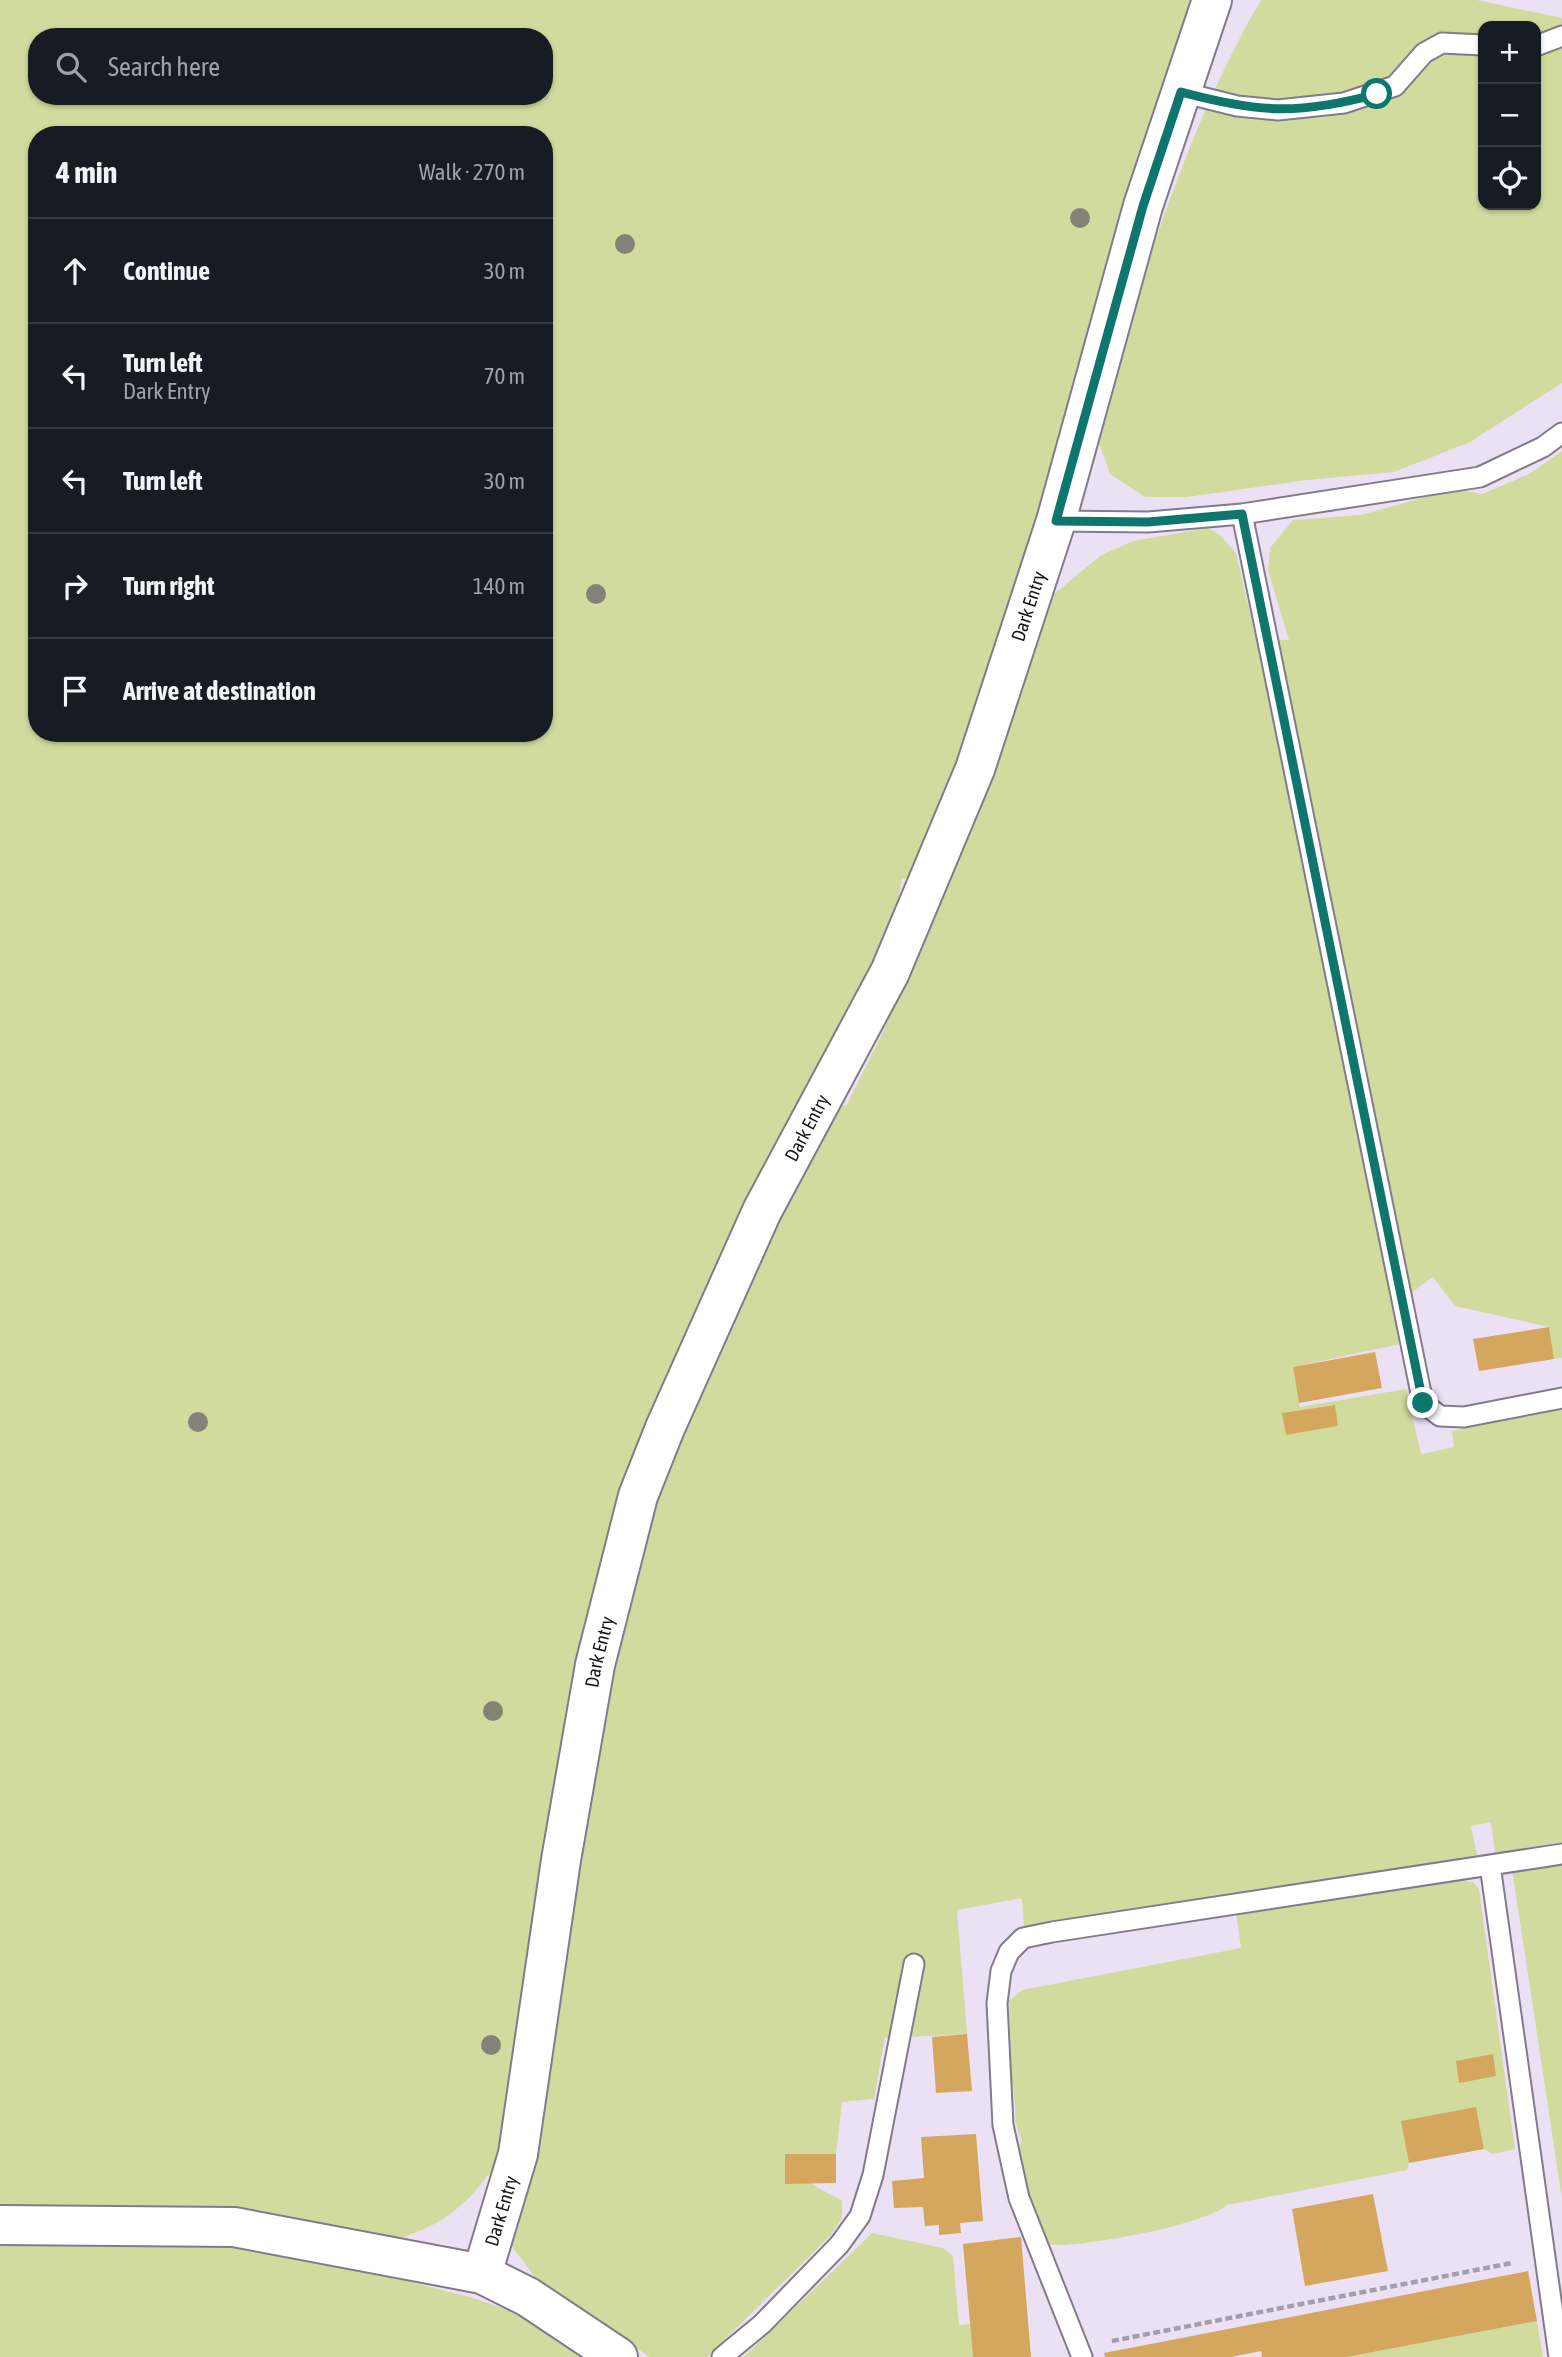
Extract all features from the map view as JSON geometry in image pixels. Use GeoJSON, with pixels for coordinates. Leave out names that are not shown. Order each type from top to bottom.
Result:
{"type":"FeatureCollection","features":[{"type":"Feature","properties":{"kind":"street","name":"Dark Entry"},"geometry":{"type":"LineString","coordinates":[[482,2274],[518,2154],[561,1860],[595,1665],[638,1496],[665,1428],[762,1211],[890,972],[975,769],[1056,521],[1143,206],[1212,0]]}},
{"type":"Feature","properties":{"kind":"street"},"geometry":{"type":"LineString","coordinates":[[0,2225],[234,2227],[482,2274],[528,2297],[618,2357]]}},
{"type":"Feature","properties":{"kind":"lane"},"geometry":{"type":"LineString","coordinates":[[1541,44],[1562,36]]}},
{"type":"Feature","properties":{"kind":"lane"},"geometry":{"type":"LineString","coordinates":[[1181,92],[1237,107],[1278,110],[1344,103],[1395,86],[1424,53],[1442,43],[1478,45]]}},
{"type":"Feature","properties":{"kind":"lane"},"geometry":{"type":"LineString","coordinates":[[1056,521],[1148,522],[1242,514],[1480,477],[1543,447],[1562,433]]}},
{"type":"Feature","properties":{"kind":"lane"},"geometry":{"type":"LineString","coordinates":[[1242,514],[1423,1403],[1440,1416],[1464,1417],[1562,1398]]}},
{"type":"Feature","properties":{"kind":"lane"},"geometry":{"type":"LineString","coordinates":[[1080,2352],[1024,2211],[1007,2154],[997,2003],[1001,1970],[1009,1952],[1023,1938],[1052,1932],[1562,1854]]}},
{"type":"Feature","properties":{"kind":"lane"},"geometry":{"type":"LineString","coordinates":[[1490,1865],[1550,2261],[1559,2357]]}},
{"type":"Feature","properties":{"kind":"lane"},"geometry":{"type":"LineString","coordinates":[[722,2357],[762,2323],[830,2255],[860,2216],[873,2175],[914,1964]]}},
{"type":"Feature","properties":{"kind":"path"},"geometry":{"type":"LineString","coordinates":[[1080,2352],[1550,2261]]}},
{"type":"Feature","properties":{"kind":"green space"},"geometry":{"type":"Polygon","coordinates":[[[0,0],[1197,0],[1038,625],[1054,594],[1100,556],[1133,541],[1208,528],[1220,535],[1236,553],[1256,639],[1289,640],[1268,570],[1270,548],[1293,520],[1361,515],[1455,489],[1482,494],[1529,474],[1562,451],[1562,1358],[1554,1359],[1549,1327],[1455,1306],[1433,1277],[1411,1293],[1416,1320],[1400,1344],[1293,1367],[1300,1407],[1406,1389],[1421,1454],[1454,1447],[1452,1431],[1562,1407],[1562,1842],[1495,1853],[1491,1822],[1471,1826],[1477,1855],[1024,1929],[1022,1898],[957,1910],[967,2034],[885,2038],[874,2099],[842,2102],[836,2154],[785,2154],[785,2183],[810,2183],[842,2201],[842,2218],[830,2236],[707,2357],[649,2357],[626,2340],[552,2300],[511,2245],[528,2163],[502,2155],[480,2186],[454,2211],[425,2229],[388,2241],[368,2271],[477,2299],[529,2318],[594,2357],[0,2357],[0,0]],[[949,878],[902,879],[894,922],[811,1096],[846,1106],[882,1034],[949,878]],[[1334,1405],[1283,1413],[1286,1435],[1338,1426],[1334,1405]],[[613,1544],[546,1828],[571,1835],[613,1544]]]}},
{"type":"Feature","properties":{"kind":"green space"},"geometry":{"type":"Polygon","coordinates":[[[1261,0],[1477,0],[1562,18],[1562,383],[1470,442],[1394,472],[1307,480],[1187,497],[1145,497],[1110,474],[1093,425],[1167,208],[1209,102],[1261,0]]]}},
{"type":"Feature","properties":{"kind":"green space"},"geometry":{"type":"Polygon","coordinates":[[[1562,1861],[1562,2199],[1512,1869],[1562,1861]]]}},
{"type":"Feature","properties":{"kind":"green space"},"geometry":{"type":"Polygon","coordinates":[[[1452,1879],[1473,1882],[1479,1889],[1515,2149],[1492,2154],[1484,2149],[1476,2107],[1402,2121],[1409,2163],[1407,2170],[1227,2205],[1194,2220],[1109,2240],[1043,2244],[1035,2229],[1017,2155],[1022,2140],[1017,2126],[1012,2085],[1009,2001],[1022,1990],[1241,1948],[1236,1913],[1452,1879]]]}},
{"type":"Feature","properties":{"kind":"green space"},"geometry":{"type":"Polygon","coordinates":[[[872,2233],[943,2248],[953,2256],[959,2325],[970,2324],[973,2357],[744,2357],[872,2233]]]}},
{"type":"Feature","properties":{"kind":"green space"},"geometry":{"type":"Polygon","coordinates":[[[1537,2321],[1543,2357],[1347,2357],[1537,2321]]]}},
{"type":"Feature","properties":{"kind":"building"},"geometry":{"type":"Polygon","coordinates":[[[1549,1327],[1554,1359],[1479,1371],[1473,1339],[1549,1327]]]}},
{"type":"Feature","properties":{"kind":"building"},"geometry":{"type":"Polygon","coordinates":[[[1375,1352],[1382,1388],[1299,1403],[1293,1367],[1375,1352]]]}},
{"type":"Feature","properties":{"kind":"building"},"geometry":{"type":"Polygon","coordinates":[[[1335,1405],[1338,1426],[1286,1435],[1282,1413],[1335,1405]]]}},
{"type":"Feature","properties":{"kind":"building"},"geometry":{"type":"Polygon","coordinates":[[[967,2034],[972,2091],[936,2093],[932,2037],[967,2034]]]}},
{"type":"Feature","properties":{"kind":"building"},"geometry":{"type":"Polygon","coordinates":[[[1493,2054],[1496,2076],[1459,2083],[1456,2061],[1493,2054]]]}},
{"type":"Feature","properties":{"kind":"building"},"geometry":{"type":"Polygon","coordinates":[[[1476,2107],[1484,2149],[1409,2163],[1401,2121],[1476,2107]]]}},
{"type":"Feature","properties":{"kind":"building"},"geometry":{"type":"Polygon","coordinates":[[[976,2134],[983,2221],[960,2223],[961,2233],[939,2235],[939,2225],[925,2226],[923,2207],[894,2208],[892,2181],[924,2178],[921,2137],[976,2134]]]}},
{"type":"Feature","properties":{"kind":"building"},"geometry":{"type":"Polygon","coordinates":[[[785,2154],[836,2154],[836,2183],[785,2184],[785,2154]]]}},
{"type":"Feature","properties":{"kind":"building"},"geometry":{"type":"Polygon","coordinates":[[[1373,2194],[1388,2271],[1305,2286],[1292,2209],[1373,2194]]]}},
{"type":"Feature","properties":{"kind":"building"},"geometry":{"type":"Polygon","coordinates":[[[1021,2237],[1031,2357],[973,2357],[963,2244],[1021,2237]]]}},
{"type":"Feature","properties":{"kind":"building"},"geometry":{"type":"Polygon","coordinates":[[[1528,2271],[1537,2321],[1347,2357],[1262,2357],[1261,2351],[1231,2357],[1105,2357],[1104,2353],[1528,2271]]]}},
{"type":"Feature","properties":{"kind":"route"},"geometry":{"type":"LineString","coordinates":[[1377,94],[1344,103],[1278,110],[1237,107],[1181,92],[1143,206],[1056,521],[1148,522],[1242,514],[1423,1403]]}}]}
